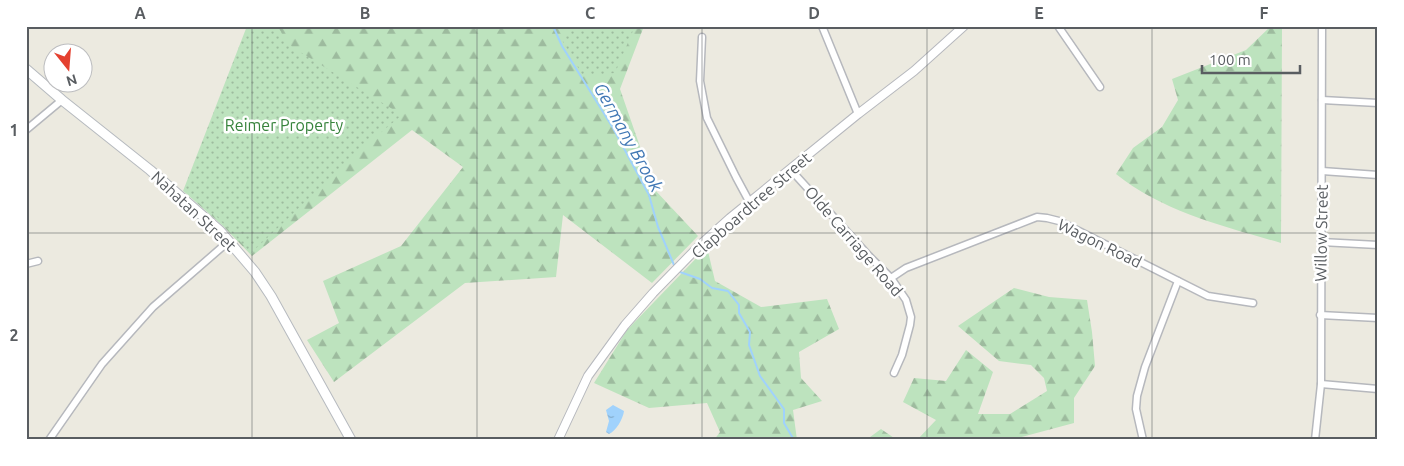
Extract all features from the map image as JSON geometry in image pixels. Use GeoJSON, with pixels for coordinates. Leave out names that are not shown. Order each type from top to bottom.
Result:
{"type":"FeatureCollection","features":[{"type":"Feature","properties":{"kind":"main road","name":"Nahatan Street"},"geometry":{"type":"LineString","coordinates":[[26,69],[150,170],[229,240],[255,272],[270,296],[351,440]]}},
{"type":"Feature","properties":{"kind":"street"},"geometry":{"type":"LineString","coordinates":[[822,26],[858,114]]}},
{"type":"Feature","properties":{"kind":"street","name":"Clapboardtree Street"},"geometry":{"type":"LineString","coordinates":[[558,440],[588,376],[624,326],[700,245],[730,218],[858,114],[914,72],[964,26]]}},
{"type":"Feature","properties":{"kind":"street"},"geometry":{"type":"LineString","coordinates":[[1058,26],[1100,87]]}},
{"type":"Feature","properties":{"kind":"street","name":"Willow Street"},"geometry":{"type":"LineString","coordinates":[[1315,440],[1321,384],[1322,26]]}},
{"type":"Feature","properties":{"kind":"street"},"geometry":{"type":"LineString","coordinates":[[702,37],[700,81],[708,118],[750,203]]}},
{"type":"Feature","properties":{"kind":"street"},"geometry":{"type":"LineString","coordinates":[[26,130],[62,100]]}},
{"type":"Feature","properties":{"kind":"street"},"geometry":{"type":"LineString","coordinates":[[1322,100],[1378,103]]}},
{"type":"Feature","properties":{"kind":"street","name":"Olde Carriage Road"},"geometry":{"type":"LineString","coordinates":[[791,170],[891,278],[906,300],[910,325],[902,355],[894,373]]}},
{"type":"Feature","properties":{"kind":"street"},"geometry":{"type":"LineString","coordinates":[[1322,171],[1378,176]]}},
{"type":"Feature","properties":{"kind":"street","name":"Wagon Road"},"geometry":{"type":"LineString","coordinates":[[891,278],[906,268],[1037,218],[1047,218],[1059,221],[1208,296],[1253,303]]}},
{"type":"Feature","properties":{"kind":"street"},"geometry":{"type":"LineString","coordinates":[[49,440],[102,364],[153,306],[229,240]]}},
{"type":"Feature","properties":{"kind":"street"},"geometry":{"type":"LineString","coordinates":[[1321,242],[1378,244]]}},
{"type":"Feature","properties":{"kind":"street"},"geometry":{"type":"LineString","coordinates":[[26,264],[38,261]]}},
{"type":"Feature","properties":{"kind":"street"},"geometry":{"type":"LineString","coordinates":[[1143,440],[1136,409],[1137,396],[1145,367],[1178,281]]}},
{"type":"Feature","properties":{"kind":"street"},"geometry":{"type":"LineString","coordinates":[[1320,315],[1378,318]]}},
{"type":"Feature","properties":{"kind":"street"},"geometry":{"type":"LineString","coordinates":[[1321,384],[1378,389]]}},
{"type":"Feature","properties":{"kind":"green space","name":"Reimer Property"},"geometry":{"type":"Polygon","coordinates":[[[247,26],[277,26],[292,47],[402,115],[367,144],[251,253],[217,217],[183,191],[247,26]]]}},
{"type":"Feature","properties":{"kind":"green space"},"geometry":{"type":"Polygon","coordinates":[[[257,26],[644,26],[620,89],[655,190],[698,236],[652,283],[563,215],[556,277],[465,283],[334,382],[307,340],[339,323],[323,281],[401,246],[463,167],[412,130],[252,256],[223,226],[189,196],[257,26]]]}},
{"type":"Feature","properties":{"kind":"green space"},"geometry":{"type":"Polygon","coordinates":[[[572,26],[635,26],[615,73],[583,76],[562,40],[572,26]]]}},
{"type":"Feature","properties":{"kind":"green space"},"geometry":{"type":"Polygon","coordinates":[[[1271,26],[1282,26],[1281,243],[1216,224],[1173,208],[1134,187],[1116,174],[1133,148],[1162,127],[1178,100],[1172,79],[1246,50],[1271,26]]]}},
{"type":"Feature","properties":{"kind":"green space"},"geometry":{"type":"Polygon","coordinates":[[[707,247],[715,281],[761,307],[827,299],[839,329],[799,352],[801,378],[822,401],[793,410],[797,440],[714,440],[720,432],[707,403],[649,408],[594,383],[627,330],[707,247]]]}},
{"type":"Feature","properties":{"kind":"green space"},"geometry":{"type":"Polygon","coordinates":[[[1014,288],[1049,297],[1087,300],[1095,366],[1074,398],[1074,423],[1010,440],[917,440],[936,420],[903,402],[914,378],[946,381],[966,350],[993,372],[978,414],[1010,414],[1047,391],[1044,378],[1031,365],[999,361],[958,326],[1014,288]]]}},
{"type":"Feature","properties":{"kind":"green space"},"geometry":{"type":"Polygon","coordinates":[[[881,429],[897,440],[866,440],[881,429]]]}},
{"type":"Feature","properties":{"kind":"water"},"geometry":{"type":"Polygon","coordinates":[[[613,405],[624,411],[619,424],[609,434],[606,432],[609,421],[606,410],[613,405]]]}},
{"type":"Feature","properties":{"kind":"waterway","name":"Germany Brook"},"geometry":{"type":"LineString","coordinates":[[553,26],[562,46],[613,128],[649,195],[658,227],[674,265]]}},
{"type":"Feature","properties":{"kind":"waterway","name":"Germany Brook"},"geometry":{"type":"LineString","coordinates":[[680,272],[700,279],[712,288],[728,291],[739,305],[739,313],[750,332],[749,345],[760,376],[784,409],[784,423],[794,440]]}}]}
